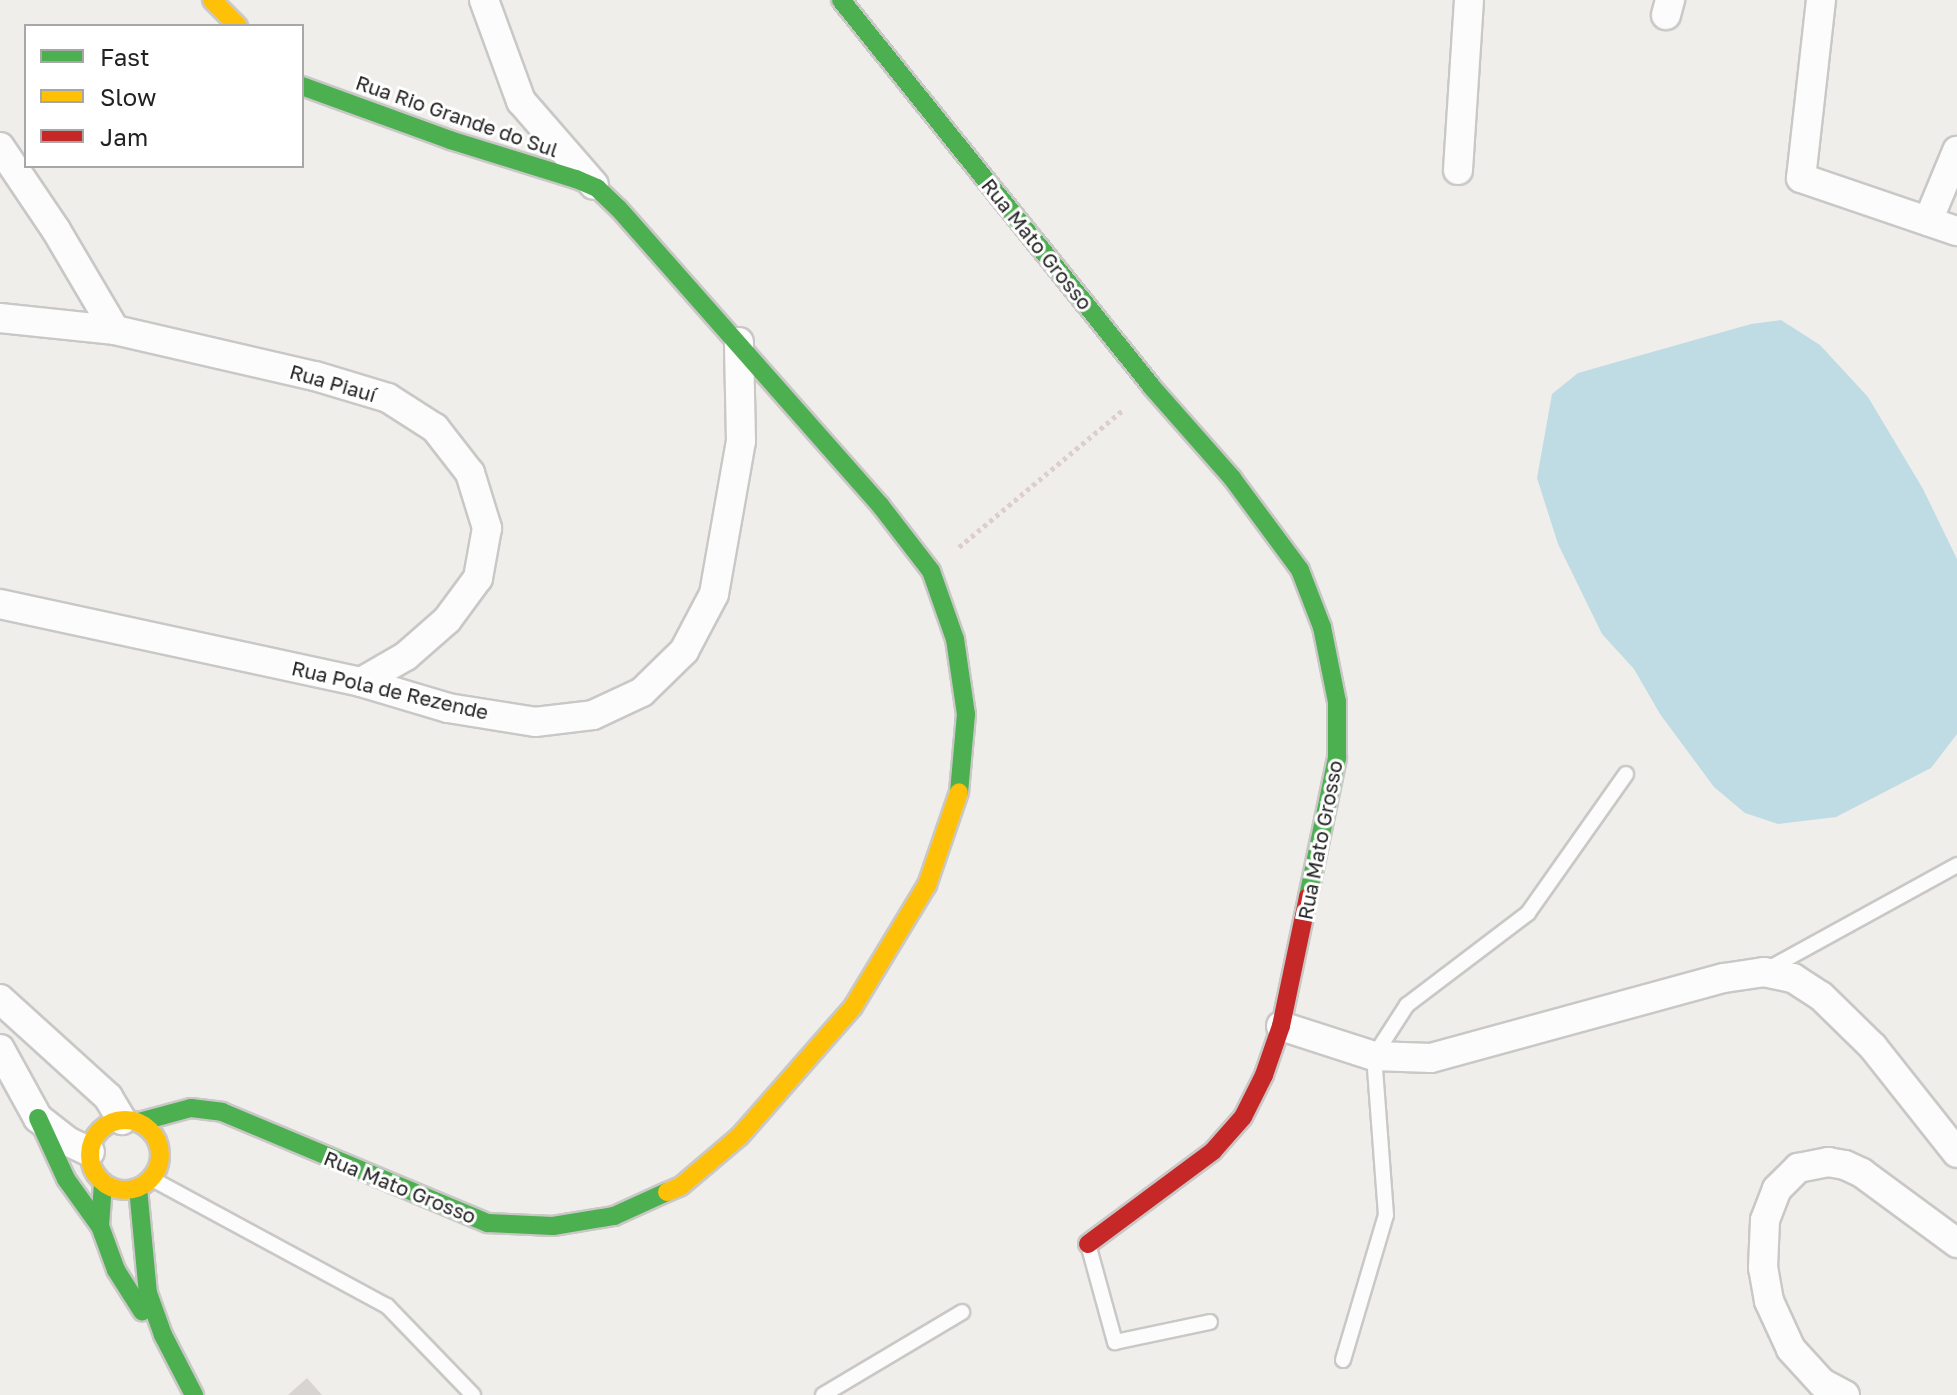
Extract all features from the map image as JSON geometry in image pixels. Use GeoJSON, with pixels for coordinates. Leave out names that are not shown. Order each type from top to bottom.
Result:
{"type":"FeatureCollection","features":[{"type":"Feature","properties":{"kind":"main road"},"geometry":{"type":"LineString","coordinates":[[212,0],[236,24]]}},
{"type":"Feature","properties":{"kind":"main road","name":"Rua Mato Grosso"},"geometry":{"type":"LineString","coordinates":[[841,0],[1151,386],[1232,478],[1300,570],[1322,627],[1337,702],[1337,758],[1281,1026],[1264,1075],[1233,1128],[1213,1151],[1088,1244]]}},
{"type":"Feature","properties":{"kind":"main road","name":"Rua Rio Grande do Sul"},"geometry":{"type":"LineString","coordinates":[[304,87],[597,188]]}},
{"type":"Feature","properties":{"kind":"main road","name":"Rua Mato Grosso"},"geometry":{"type":"LineString","coordinates":[[130,1121],[191,1108],[222,1112],[488,1223],[553,1226],[614,1216],[681,1186],[740,1136],[853,1007],[927,885],[959,798],[966,714],[955,639],[931,571],[880,505],[739,342],[597,188]]}},
{"type":"Feature","properties":{"kind":"main road"},"geometry":{"type":"LineString","coordinates":[[38,1118],[66,1179],[100,1226],[116,1270],[135,1303],[163,1335]]}},
{"type":"Feature","properties":{"kind":"main road"},"geometry":{"type":"LineString","coordinates":[[145,1184],[126,1190],[103,1183],[93,1169],[90,1152],[100,1130],[130,1121],[153,1133],[168,1147],[145,1184],[142,1259],[148,1293],[163,1335],[194,1395]]}},
{"type":"Feature","properties":{"kind":"main road"},"geometry":{"type":"LineString","coordinates":[[214,1133],[252,1127]]}},
{"type":"Feature","properties":{"kind":"main road"},"geometry":{"type":"LineString","coordinates":[[100,1226],[103,1183]]}},
{"type":"Feature","properties":{"kind":"street","name":"Rua Mato Grosso"},"geometry":{"type":"LineString","coordinates":[[484,0],[521,101],[597,188]]}},
{"type":"Feature","properties":{"kind":"street"},"geometry":{"type":"LineString","coordinates":[[1458,170],[1469,0]]}},
{"type":"Feature","properties":{"kind":"street"},"geometry":{"type":"LineString","coordinates":[[1821,0],[1801,178],[1957,231]]}},
{"type":"Feature","properties":{"kind":"street"},"geometry":{"type":"LineString","coordinates":[[0,147],[56,230],[115,330]]}},
{"type":"Feature","properties":{"kind":"street"},"geometry":{"type":"LineString","coordinates":[[1928,221],[1957,151]]}},
{"type":"Feature","properties":{"kind":"street","name":"Rua Piauí"},"geometry":{"type":"LineString","coordinates":[[0,318],[115,330],[315,376],[388,398],[435,428],[470,473],[487,528],[478,578],[447,620],[427,638],[406,656],[361,682]]}},
{"type":"Feature","properties":{"kind":"street","name":"Rua Pola de Rezende"},"geometry":{"type":"LineString","coordinates":[[0,604],[361,682],[448,708],[535,722],[593,715],[642,692],[684,651],[714,594],[741,441],[739,342]]}},
{"type":"Feature","properties":{"kind":"street"},"geometry":{"type":"LineString","coordinates":[[1281,1026],[1374,1056],[1431,1058],[1724,978],[1764,972],[1793,978],[1821,996],[1873,1047],[1957,1153]]}},
{"type":"Feature","properties":{"kind":"street"},"geometry":{"type":"LineString","coordinates":[[0,999],[108,1097],[130,1121]]}},
{"type":"Feature","properties":{"kind":"street"},"geometry":{"type":"LineString","coordinates":[[0,1049],[38,1118],[69,1142],[90,1152]]}},
{"type":"Feature","properties":{"kind":"street"},"geometry":{"type":"LineString","coordinates":[[1845,1395],[1822,1383],[1791,1349],[1769,1301],[1763,1268],[1765,1220],[1777,1189],[1798,1168],[1828,1162],[1845,1165],[1862,1173],[1957,1243]]}},
{"type":"Feature","properties":{"kind":"lane"},"geometry":{"type":"LineString","coordinates":[[1343,1360],[1386,1215],[1374,1056],[1407,1005],[1528,913],[1626,774]]}},
{"type":"Feature","properties":{"kind":"lane"},"geometry":{"type":"LineString","coordinates":[[1764,972],[1957,865]]}},
{"type":"Feature","properties":{"kind":"lane"},"geometry":{"type":"LineString","coordinates":[[145,1184],[387,1306],[473,1395]]}},
{"type":"Feature","properties":{"kind":"lane"},"geometry":{"type":"LineString","coordinates":[[1088,1244],[1115,1342],[1210,1322]]}},
{"type":"Feature","properties":{"kind":"lane"},"geometry":{"type":"LineString","coordinates":[[823,1395],[962,1312]]}},
{"type":"Feature","properties":{"kind":"path"},"geometry":{"type":"LineString","coordinates":[[931,571],[1151,386]]}},
{"type":"Feature","properties":{"kind":"water"},"geometry":{"type":"Polygon","coordinates":[[[1781,320],[1820,345],[1868,397],[1923,489],[1957,559],[1957,734],[1931,768],[1836,817],[1778,824],[1745,813],[1714,787],[1660,714],[1634,669],[1602,634],[1558,544],[1537,478],[1552,394],[1578,373],[1751,324],[1781,320]]]}},
{"type":"Feature","properties":{"kind":"building"},"geometry":{"type":"Polygon","coordinates":[[[307,1378],[322,1395],[288,1395],[307,1378]]]}},
{"type":"Feature","properties":{"kind":"traffic: fast"},"geometry":{"type":"LineString","coordinates":[[841,0],[1151,386],[1232,478],[1300,570],[1322,627],[1337,702],[1337,758],[1308,897]]}},
{"type":"Feature","properties":{"kind":"traffic: fast"},"geometry":{"type":"LineString","coordinates":[[304,87],[450,140],[576,179],[597,188],[619,209],[880,505],[931,571],[955,639],[966,714],[959,792]]}},
{"type":"Feature","properties":{"kind":"traffic: fast"},"geometry":{"type":"LineString","coordinates":[[139,1122],[191,1108],[222,1112],[488,1223],[553,1226],[614,1216],[667,1192]]}},
{"type":"Feature","properties":{"kind":"traffic: fast"},"geometry":{"type":"LineString","coordinates":[[38,1118],[66,1179],[99,1225]]}},
{"type":"Feature","properties":{"kind":"traffic: fast"},"geometry":{"type":"LineString","coordinates":[[103,1183],[100,1226],[116,1270],[142,1311]]}},
{"type":"Feature","properties":{"kind":"traffic: fast"},"geometry":{"type":"LineString","coordinates":[[138,1188],[148,1293],[163,1335],[194,1395]]}},
{"type":"Feature","properties":{"kind":"traffic: slow"},"geometry":{"type":"LineString","coordinates":[[212,0],[236,24]]}},
{"type":"Feature","properties":{"kind":"traffic: slow"},"geometry":{"type":"LineString","coordinates":[[667,1192],[681,1186],[740,1136],[853,1007],[927,885],[959,792]]}},
{"type":"Feature","properties":{"kind":"traffic: slow"},"geometry":{"type":"LineString","coordinates":[[125,1120],[150,1130],[160,1155],[150,1180],[125,1190],[100,1180],[90,1155],[100,1130],[125,1120]]}},
{"type":"Feature","properties":{"kind":"traffic: jam"},"geometry":{"type":"LineString","coordinates":[[1088,1244],[1213,1151],[1243,1117],[1264,1075],[1281,1026],[1308,897]]}}]}
